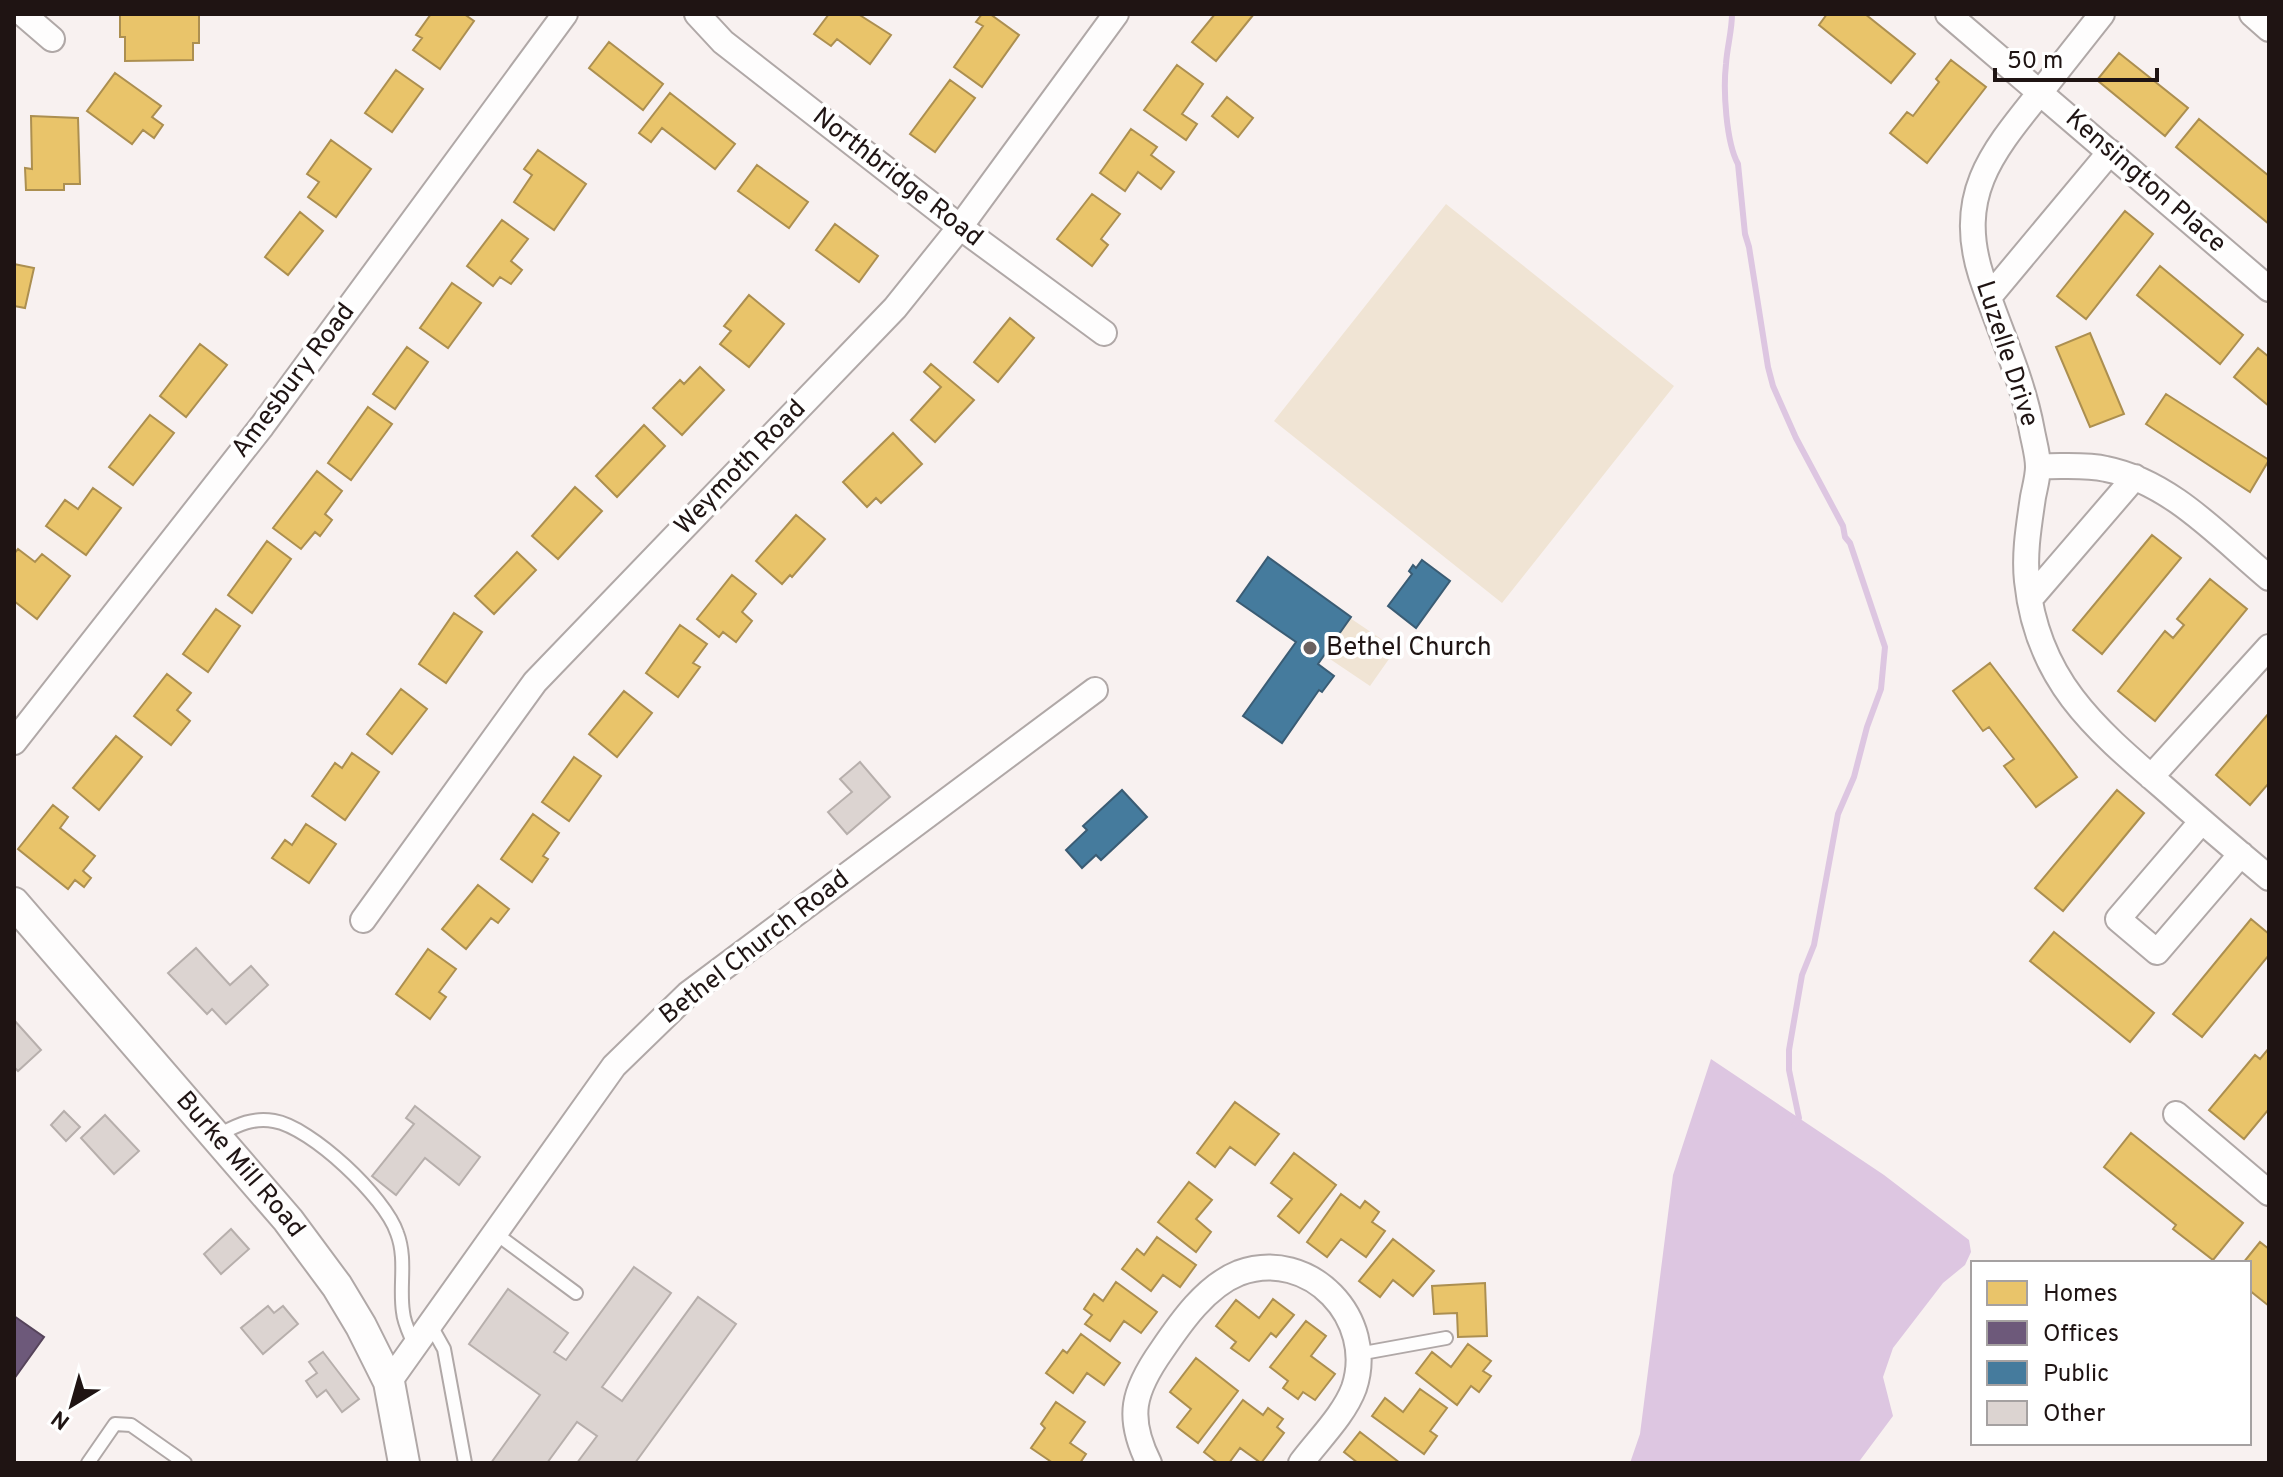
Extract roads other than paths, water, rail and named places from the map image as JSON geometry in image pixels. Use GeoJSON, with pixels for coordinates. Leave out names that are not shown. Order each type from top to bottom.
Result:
{"type":"FeatureCollection","features":[{"type":"Feature","properties":{"kind":"street"},"geometry":{"type":"LineString","coordinates":[[23,14],[52,39]]}},
{"type":"Feature","properties":{"kind":"street","name":"Amesbury Road"},"geometry":{"type":"LineString","coordinates":[[14,742],[262,426],[565,14]]}},
{"type":"Feature","properties":{"kind":"street","name":"Northbridge Road"},"geometry":{"type":"LineString","coordinates":[[697,14],[723,42],[960,227],[1104,333]]}},
{"type":"Feature","properties":{"kind":"street","name":"Weymoth Road"},"geometry":{"type":"LineString","coordinates":[[363,920],[535,682],[895,308],[960,227],[1116,14]]}},
{"type":"Feature","properties":{"kind":"street","name":"Kensington Place"},"geometry":{"type":"LineString","coordinates":[[1948,14],[2269,289]]}},
{"type":"Feature","properties":{"kind":"street","name":"Luzelle Drive"},"geometry":{"type":"LineString","coordinates":[[2102,14],[2001,140],[1978,189],[1973,222],[1975,253],[2025,395],[2038,466],[2026,540],[2030,599],[2044,650],[2076,706],[2102,735],[2269,878]]}},
{"type":"Feature","properties":{"kind":"street"},"geometry":{"type":"LineString","coordinates":[[2252,14],[2269,29]]}},
{"type":"Feature","properties":{"kind":"street"},"geometry":{"type":"LineString","coordinates":[[1989,297],[2110,152]]}},
{"type":"Feature","properties":{"kind":"street"},"geometry":{"type":"LineString","coordinates":[[2038,466],[2103,468],[2135,477],[2165,492],[2269,578]]}},
{"type":"Feature","properties":{"kind":"street"},"geometry":{"type":"LineString","coordinates":[[2030,599],[2135,477]]}},
{"type":"Feature","properties":{"kind":"street"},"geometry":{"type":"LineString","coordinates":[[2151,777],[2269,647]]}},
{"type":"Feature","properties":{"kind":"street","name":"Bethel Church Road"},"geometry":{"type":"LineString","coordinates":[[389,1382],[614,1066],[688,994],[1095,690]]}},
{"type":"Feature","properties":{"kind":"street"},"geometry":{"type":"LineString","coordinates":[[2202,821],[2118,919],[2157,952],[2241,854]]}},
{"type":"Feature","properties":{"kind":"street","name":"Burke Mill Road"},"geometry":{"type":"LineString","coordinates":[[14,903],[288,1220],[337,1286],[389,1382],[404,1463]]}},
{"type":"Feature","properties":{"kind":"street"},"geometry":{"type":"LineString","coordinates":[[2176,1114],[2266,1183]]}},
{"type":"Feature","properties":{"kind":"street"},"geometry":{"type":"LineString","coordinates":[[1149,1463],[1134,1426],[1134,1407],[1143,1378],[1194,1308],[1229,1278],[1267,1268],[1303,1274],[1321,1283],[1336,1297],[1352,1322],[1358,1354],[1357,1377],[1352,1392],[1301,1463]]}},
{"type":"Feature","properties":{"kind":"lane"},"geometry":{"type":"LineString","coordinates":[[215,1136],[246,1121],[273,1121],[295,1127],[314,1139],[356,1177],[397,1231],[402,1251],[403,1314],[415,1347]]}},
{"type":"Feature","properties":{"kind":"lane"},"geometry":{"type":"LineString","coordinates":[[495,1233],[576,1293]]}},
{"type":"Feature","properties":{"kind":"lane"},"geometry":{"type":"LineString","coordinates":[[430,1324],[444,1349],[465,1463]]}},
{"type":"Feature","properties":{"kind":"lane"},"geometry":{"type":"LineString","coordinates":[[1358,1354],[1446,1338]]}},
{"type":"Feature","properties":{"kind":"lane"},"geometry":{"type":"LineString","coordinates":[[94,1461],[115,1424],[131,1425],[185,1463]]}},
{"type":"Feature","properties":{"kind":"waterway"},"geometry":{"type":"LineString","coordinates":[[1732,14],[1725,75],[1726,116],[1738,164],[1745,234],[1768,367],[1796,438],[1843,526],[1885,647],[1881,689],[1854,777],[1838,814],[1814,945],[1802,975],[1789,1050],[1789,1070],[1799,1118],[1795,1125]]}},
{"type":"Feature","properties":{"kind":"place","name":"Bethel Church"},"geometry":{"type":"Point","coordinates":[1310,648]}}]}
